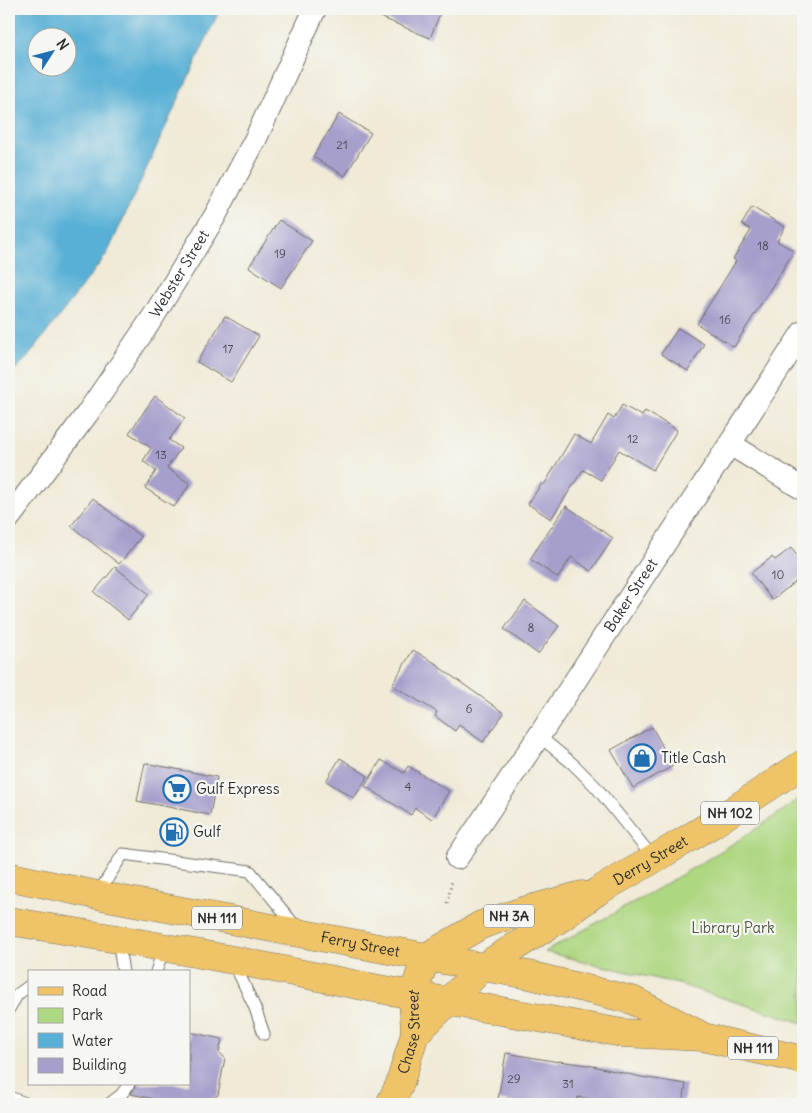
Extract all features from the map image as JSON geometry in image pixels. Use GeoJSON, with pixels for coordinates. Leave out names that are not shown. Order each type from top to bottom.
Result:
{"type":"FeatureCollection","features":[{"type":"Feature","properties":{"kind":"main road","name":"Derry Street"},"geometry":{"type":"LineString","coordinates":[[448,1002],[483,967],[562,918],[598,891],[714,823],[803,764]]}},
{"type":"Feature","properties":{"kind":"main road","name":"Ferry Street"},"geometry":{"type":"LineString","coordinates":[[11,875],[96,895],[529,975],[632,1000],[703,1037]]}},
{"type":"Feature","properties":{"kind":"main road","name":"Derry Street"},"geometry":{"type":"LineString","coordinates":[[426,957],[481,925],[522,911],[598,891]]}},
{"type":"Feature","properties":{"kind":"main road","name":"Ferry Street"},"geometry":{"type":"LineString","coordinates":[[9,922],[123,940],[160,959],[233,960],[448,1002],[622,1033],[703,1037],[803,1060]]}},
{"type":"Feature","properties":{"kind":"main road","name":"Chase Street"},"geometry":{"type":"LineString","coordinates":[[390,1104],[399,1086],[415,1034],[413,995],[426,957]]}},
{"type":"Feature","properties":{"kind":"main road","name":"NH 3A"},"geometry":{"type":"LineString","coordinates":[[415,1034],[448,1002]]}},
{"type":"Feature","properties":{"kind":"street","name":"Webster Street"},"geometry":{"type":"LineString","coordinates":[[9,518],[87,414],[154,318],[216,216],[256,138],[315,9]]}},
{"type":"Feature","properties":{"kind":"street","name":"Baker Street"},"geometry":{"type":"LineString","coordinates":[[457,858],[803,332]]}},
{"type":"Feature","properties":{"kind":"street"},"geometry":{"type":"LineString","coordinates":[[730,444],[803,489]]}},
{"type":"Feature","properties":{"kind":"lane"},"geometry":{"type":"LineString","coordinates":[[539,736],[573,764],[596,788],[654,859]]}},
{"type":"Feature","properties":{"kind":"lane"},"geometry":{"type":"LineString","coordinates":[[96,895],[123,854],[250,871],[302,934]]}},
{"type":"Feature","properties":{"kind":"lane"},"geometry":{"type":"LineString","coordinates":[[123,940],[120,954],[123,970]]}},
{"type":"Feature","properties":{"kind":"lane"},"geometry":{"type":"LineString","coordinates":[[233,960],[255,1008],[264,1034]]}},
{"type":"Feature","properties":{"kind":"lane"},"geometry":{"type":"LineString","coordinates":[[9,1009],[18,994],[28,987]]}},
{"type":"Feature","properties":{"kind":"lane"},"geometry":{"type":"LineString","coordinates":[[109,1104],[121,1095],[128,1086]]}},
{"type":"Feature","properties":{"kind":"lane"},"geometry":{"type":"LineString","coordinates":[[9,1097],[28,1104]]}},
{"type":"Feature","properties":{"kind":"green space","name":"Library Park"},"geometry":{"type":"Polygon","coordinates":[[[803,796],[803,1023],[678,984],[545,952],[709,859],[803,796]]]}},
{"type":"Feature","properties":{"kind":"water"},"geometry":{"type":"Polygon","coordinates":[[[9,9],[220,9],[107,254],[27,358],[9,375],[9,9]]]}},
{"type":"Feature","properties":{"kind":"building"},"geometry":{"type":"Polygon","coordinates":[[[361,9],[442,9],[430,38],[361,9]]]}},
{"type":"Feature","properties":{"kind":"building"},"geometry":{"type":"Polygon","coordinates":[[[339,114],[371,133],[345,176],[313,157],[339,114]]]}},
{"type":"Feature","properties":{"kind":"building"},"geometry":{"type":"Polygon","coordinates":[[[752,207],[785,227],[777,241],[794,251],[734,347],[697,324],[736,261],[733,259],[751,230],[742,224],[752,207]]]}},
{"type":"Feature","properties":{"kind":"building"},"geometry":{"type":"Polygon","coordinates":[[[279,220],[312,241],[281,288],[249,267],[279,220]]]}},
{"type":"Feature","properties":{"kind":"building"},"geometry":{"type":"Polygon","coordinates":[[[225,316],[259,336],[231,382],[197,362],[225,316]]]}},
{"type":"Feature","properties":{"kind":"building"},"geometry":{"type":"Polygon","coordinates":[[[678,328],[704,344],[688,371],[661,354],[678,328]]]}},
{"type":"Feature","properties":{"kind":"building"},"geometry":{"type":"Polygon","coordinates":[[[155,396],[185,418],[169,440],[181,448],[167,468],[190,484],[174,507],[145,488],[156,471],[143,461],[151,448],[129,433],[155,396]]]}},
{"type":"Feature","properties":{"kind":"building"},"geometry":{"type":"Polygon","coordinates":[[[622,405],[642,416],[645,411],[677,430],[653,470],[619,450],[601,480],[583,470],[551,519],[528,504],[542,483],[544,485],[574,434],[591,444],[608,415],[614,419],[622,405]]]}},
{"type":"Feature","properties":{"kind":"building"},"geometry":{"type":"Polygon","coordinates":[[[93,498],[141,537],[119,564],[71,526],[93,498]]]}},
{"type":"Feature","properties":{"kind":"building"},"geometry":{"type":"Polygon","coordinates":[[[566,506],[613,538],[591,571],[571,557],[558,578],[530,559],[566,506]]]}},
{"type":"Feature","properties":{"kind":"building"},"geometry":{"type":"Polygon","coordinates":[[[791,548],[803,563],[803,576],[772,600],[751,573],[772,557],[775,560],[791,548]]]}},
{"type":"Feature","properties":{"kind":"building"},"geometry":{"type":"Polygon","coordinates":[[[115,567],[149,594],[128,620],[94,592],[115,567]]]}},
{"type":"Feature","properties":{"kind":"building"},"geometry":{"type":"Polygon","coordinates":[[[525,601],[559,626],[538,654],[504,629],[525,601]]]}},
{"type":"Feature","properties":{"kind":"building"},"geometry":{"type":"Polygon","coordinates":[[[413,650],[440,666],[504,713],[483,742],[459,725],[455,731],[435,716],[437,712],[392,685],[413,650]]]}},
{"type":"Feature","properties":{"kind":"building","name":"Title Cash"},"geometry":{"type":"Polygon","coordinates":[[[652,727],[673,766],[633,788],[611,750],[652,727]]]}},
{"type":"Feature","properties":{"kind":"building"},"geometry":{"type":"Polygon","coordinates":[[[340,758],[368,776],[354,798],[326,781],[340,758]]]}},
{"type":"Feature","properties":{"kind":"building"},"geometry":{"type":"Polygon","coordinates":[[[381,760],[404,773],[408,766],[449,791],[432,819],[415,808],[411,815],[365,786],[381,760]]]}},
{"type":"Feature","properties":{"kind":"building","name":"Gulf Express"},"geometry":{"type":"Polygon","coordinates":[[[145,763],[217,777],[210,815],[137,801],[145,763]]]}},
{"type":"Feature","properties":{"kind":"building"},"geometry":{"type":"Polygon","coordinates":[[[190,1032],[222,1039],[219,1052],[225,1058],[218,1095],[203,1104],[177,1104],[131,1094],[135,1086],[190,1086],[190,1032]]]}},
{"type":"Feature","properties":{"kind":"building"},"geometry":{"type":"Polygon","coordinates":[[[506,1053],[588,1065],[641,1077],[686,1084],[683,1104],[613,1104],[578,1097],[577,1104],[520,1104],[498,1100],[506,1053]]]}},
{"type":"Feature","properties":{"kind":"place","name":"Title Cash"},"geometry":{"type":"Point","coordinates":[642,758]}},
{"type":"Feature","properties":{"kind":"place","name":"Gulf Express"},"geometry":{"type":"Point","coordinates":[177,789]}},
{"type":"Feature","properties":{"kind":"place","name":"Gulf"},"geometry":{"type":"Point","coordinates":[174,832]}}]}
